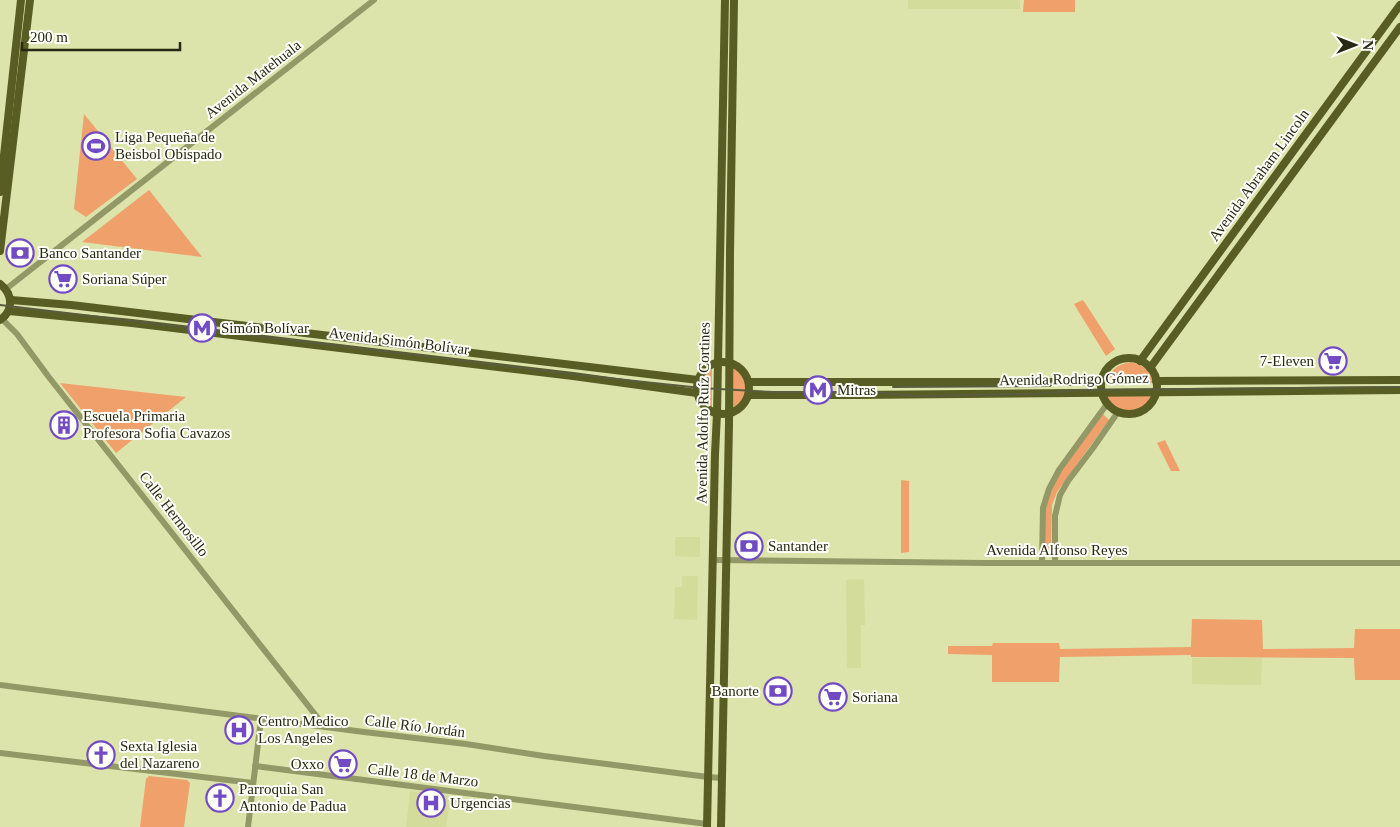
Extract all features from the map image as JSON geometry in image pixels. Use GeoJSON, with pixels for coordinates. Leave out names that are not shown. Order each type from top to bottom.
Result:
{"type":"FeatureCollection","features":[{"type":"Feature","properties":{"kind":"main road"},"geometry":{"type":"LineString","coordinates":[[0,192],[22,0]]}},
{"type":"Feature","properties":{"kind":"main road"},"geometry":{"type":"LineString","coordinates":[[0,251],[30,0]]}},
{"type":"Feature","properties":{"kind":"main road","name":"Avenida Adolfo Ruíz Cortines"},"geometry":{"type":"LineString","coordinates":[[707,826],[725,0]]}},
{"type":"Feature","properties":{"kind":"main road","name":"Avenida Adolfo Ruíz Cortines"},"geometry":{"type":"LineString","coordinates":[[721,827],[727,560],[734,0]]}},
{"type":"Feature","properties":{"kind":"main road","name":"Avenida Abraham Lincoln"},"geometry":{"type":"LineString","coordinates":[[1140,361],[1400,5]]}},
{"type":"Feature","properties":{"kind":"main road"},"geometry":{"type":"LineString","coordinates":[[1150,368],[1400,27]]}},
{"type":"Feature","properties":{"kind":"main road"},"geometry":{"type":"LineString","coordinates":[[1,320],[9,311],[10,300],[3,287]]}},
{"type":"Feature","properties":{"kind":"main road","name":"Avenida Simón Bolívar"},"geometry":{"type":"LineString","coordinates":[[10,300],[71,305],[698,380]]}},
{"type":"Feature","properties":{"kind":"main road","name":"Avenida Simón Bolívar"},"geometry":{"type":"LineString","coordinates":[[9,311],[132,323],[697,393]]}},
{"type":"Feature","properties":{"kind":"main road"},"geometry":{"type":"LineString","coordinates":[[718,348],[723,352],[730,348]]}},
{"type":"Feature","properties":{"kind":"main road"},"geometry":{"type":"LineString","coordinates":[[1127,359],[1140,361],[1150,368],[1156,381],[1156,392],[1144,410],[1132,414],[1118,412],[1108,404],[1102,393],[1101,382],[1106,371],[1115,362],[1127,359]]}},
{"type":"Feature","properties":{"kind":"main road"},"geometry":{"type":"LineString","coordinates":[[718,362],[730,363],[742,370],[749,382],[749,395],[744,404],[740,409],[729,414],[717,414],[707,410],[697,393],[698,380],[705,368],[718,362]]}},
{"type":"Feature","properties":{"kind":"main road","name":"Avenida Rodrigo Gómez"},"geometry":{"type":"LineString","coordinates":[[1156,381],[1400,380]]}},
{"type":"Feature","properties":{"kind":"main road","name":"Avenida Rodrigo Gómez"},"geometry":{"type":"LineString","coordinates":[[749,382],[1101,382]]}},
{"type":"Feature","properties":{"kind":"main road","name":"Avenida Rodrigo Gómez"},"geometry":{"type":"LineString","coordinates":[[749,395],[1400,390]]}},
{"type":"Feature","properties":{"kind":"street","name":"Avenida Matehuala"},"geometry":{"type":"LineString","coordinates":[[3,287],[374,0]]}},
{"type":"Feature","properties":{"kind":"street","name":"Calle Hermosillo"},"geometry":{"type":"LineString","coordinates":[[1,320],[18,334],[48,376],[325,727]]}},
{"type":"Feature","properties":{"kind":"street"},"geometry":{"type":"LineString","coordinates":[[1042,562],[1043,508],[1048,489],[1059,470],[1108,404]]}},
{"type":"Feature","properties":{"kind":"street"},"geometry":{"type":"LineString","coordinates":[[1055,563],[1056,510],[1060,495],[1118,412]]}},
{"type":"Feature","properties":{"kind":"street","name":"Avenida Alfonso Reyes"},"geometry":{"type":"LineString","coordinates":[[714,560],[1055,563],[1400,563]]}},
{"type":"Feature","properties":{"kind":"street","name":"Calle Río Jordán"},"geometry":{"type":"LineString","coordinates":[[0,685],[722,778]]}},
{"type":"Feature","properties":{"kind":"street"},"geometry":{"type":"LineString","coordinates":[[248,827],[261,719]]}},
{"type":"Feature","properties":{"kind":"street"},"geometry":{"type":"LineString","coordinates":[[0,753],[253,784]]}},
{"type":"Feature","properties":{"kind":"street","name":"Calle 18 de Marzo"},"geometry":{"type":"LineString","coordinates":[[255,766],[707,826]]}},
{"type":"Feature","properties":{"kind":"shaded area"},"geometry":{"type":"Polygon","coordinates":[[[908,0],[1020,0],[1020,9],[908,9],[908,0]]]}},
{"type":"Feature","properties":{"kind":"shaded area"},"geometry":{"type":"Polygon","coordinates":[[[1024,0],[1075,0],[1075,12],[1023,12],[1024,0]]]}},
{"type":"Feature","properties":{"kind":"shaded area","name":"Liga Pequeña de Beisbol Obispado"},"geometry":{"type":"Polygon","coordinates":[[[84,114],[137,179],[86,217],[74,209],[84,114]]]}},
{"type":"Feature","properties":{"kind":"shaded area"},"geometry":{"type":"Polygon","coordinates":[[[149,190],[202,257],[82,242],[149,190]]]}},
{"type":"Feature","properties":{"kind":"shaded area"},"geometry":{"type":"Polygon","coordinates":[[[1083,300],[1115,349],[1106,356],[1074,304],[1083,300]]]}},
{"type":"Feature","properties":{"kind":"shaded area"},"geometry":{"type":"Polygon","coordinates":[[[1131,362],[1146,369],[1154,383],[1104,383],[1114,369],[1122,364],[1131,362]]]}},
{"type":"Feature","properties":{"kind":"shaded area"},"geometry":{"type":"Polygon","coordinates":[[[712,366],[712,409],[700,393],[699,381],[701,375],[712,366]]]}},
{"type":"Feature","properties":{"kind":"shaded area"},"geometry":{"type":"Polygon","coordinates":[[[733,367],[742,377],[746,388],[743,398],[733,408],[733,367]]]}},
{"type":"Feature","properties":{"kind":"shaded area"},"geometry":{"type":"Polygon","coordinates":[[[60,383],[186,397],[116,453],[60,383]]]}},
{"type":"Feature","properties":{"kind":"shaded area"},"geometry":{"type":"Polygon","coordinates":[[[1151,395],[1142,408],[1129,412],[1115,408],[1105,396],[1151,395]]]}},
{"type":"Feature","properties":{"kind":"shaded area"},"geometry":{"type":"Polygon","coordinates":[[[1102,413],[1109,420],[1057,492],[1052,505],[1051,553],[1044,553],[1045,506],[1060,470],[1102,413]]]}},
{"type":"Feature","properties":{"kind":"shaded area"},"geometry":{"type":"Polygon","coordinates":[[[1165,440],[1180,471],[1171,471],[1157,443],[1165,440]]]}},
{"type":"Feature","properties":{"kind":"shaded area"},"geometry":{"type":"Polygon","coordinates":[[[901,480],[909,481],[909,552],[901,553],[901,480]]]}},
{"type":"Feature","properties":{"kind":"shaded area"},"geometry":{"type":"Polygon","coordinates":[[[675,537],[700,537],[700,557],[675,556],[675,537]]]}},
{"type":"Feature","properties":{"kind":"shaded area"},"geometry":{"type":"Polygon","coordinates":[[[682,576],[698,576],[697,620],[674,619],[675,587],[682,587],[682,576]]]}},
{"type":"Feature","properties":{"kind":"shaded area"},"geometry":{"type":"Polygon","coordinates":[[[864,579],[865,625],[861,625],[861,668],[847,668],[846,580],[864,579]]]}},
{"type":"Feature","properties":{"kind":"shaded area"},"geometry":{"type":"Polygon","coordinates":[[[1192,619],[1262,620],[1263,649],[1354,648],[1355,629],[1400,629],[1400,680],[1355,680],[1354,658],[1191,657],[1191,655],[1060,657],[1059,682],[992,682],[992,655],[948,654],[948,646],[992,646],[993,643],[1059,643],[1060,649],[1191,647],[1192,619]]]}},
{"type":"Feature","properties":{"kind":"shaded area"},"geometry":{"type":"Polygon","coordinates":[[[1192,658],[1262,658],[1261,685],[1192,684],[1192,658]]]}},
{"type":"Feature","properties":{"kind":"shaded area"},"geometry":{"type":"Polygon","coordinates":[[[149,776],[187,780],[190,783],[184,827],[140,827],[146,779],[149,776]]]}},
{"type":"Feature","properties":{"kind":"shaded area"},"geometry":{"type":"Polygon","coordinates":[[[410,791],[451,796],[446,827],[406,827],[410,791]]]}},
{"type":"Feature","properties":{"kind":"railway"},"geometry":{"type":"LineString","coordinates":[[0,305],[701,388],[773,392],[873,392],[919,396],[1033,394],[1081,390],[1400,387]]}},
{"type":"Feature","properties":{"kind":"railway"},"geometry":{"type":"LineString","coordinates":[[893,387],[1050,386]]}},
{"type":"Feature","properties":{"kind":"place","name":"Liga Pequeña de Beisbol Obispado"},"geometry":{"type":"Point","coordinates":[96,146]}},
{"type":"Feature","properties":{"kind":"place","name":"Banco Santander"},"geometry":{"type":"Point","coordinates":[20,253]}},
{"type":"Feature","properties":{"kind":"place","name":"Soriana Súper"},"geometry":{"type":"Point","coordinates":[63,279]}},
{"type":"Feature","properties":{"kind":"place","name":"Simón Bolívar"},"geometry":{"type":"Point","coordinates":[202,328]}},
{"type":"Feature","properties":{"kind":"place","name":"7-Eleven"},"geometry":{"type":"Point","coordinates":[1333,361]}},
{"type":"Feature","properties":{"kind":"place","name":"Mitras"},"geometry":{"type":"Point","coordinates":[818,390]}},
{"type":"Feature","properties":{"kind":"place","name":"Escuela Primaria Profesora Sofia Cavazos"},"geometry":{"type":"Point","coordinates":[64,425]}},
{"type":"Feature","properties":{"kind":"place","name":"Santander"},"geometry":{"type":"Point","coordinates":[749,546]}},
{"type":"Feature","properties":{"kind":"place","name":"Banorte"},"geometry":{"type":"Point","coordinates":[778,691]}},
{"type":"Feature","properties":{"kind":"place","name":"Soriana"},"geometry":{"type":"Point","coordinates":[833,697]}},
{"type":"Feature","properties":{"kind":"place","name":"Centro Medico Los Angeles"},"geometry":{"type":"Point","coordinates":[239,730]}},
{"type":"Feature","properties":{"kind":"place","name":"Sexta Iglesia del Nazareno"},"geometry":{"type":"Point","coordinates":[101,755]}},
{"type":"Feature","properties":{"kind":"place","name":"Oxxo"},"geometry":{"type":"Point","coordinates":[343,764]}},
{"type":"Feature","properties":{"kind":"place","name":"Parroquia San Antonio de Padua"},"geometry":{"type":"Point","coordinates":[220,798]}},
{"type":"Feature","properties":{"kind":"place","name":"Urgencias"},"geometry":{"type":"Point","coordinates":[431,803]}}]}
